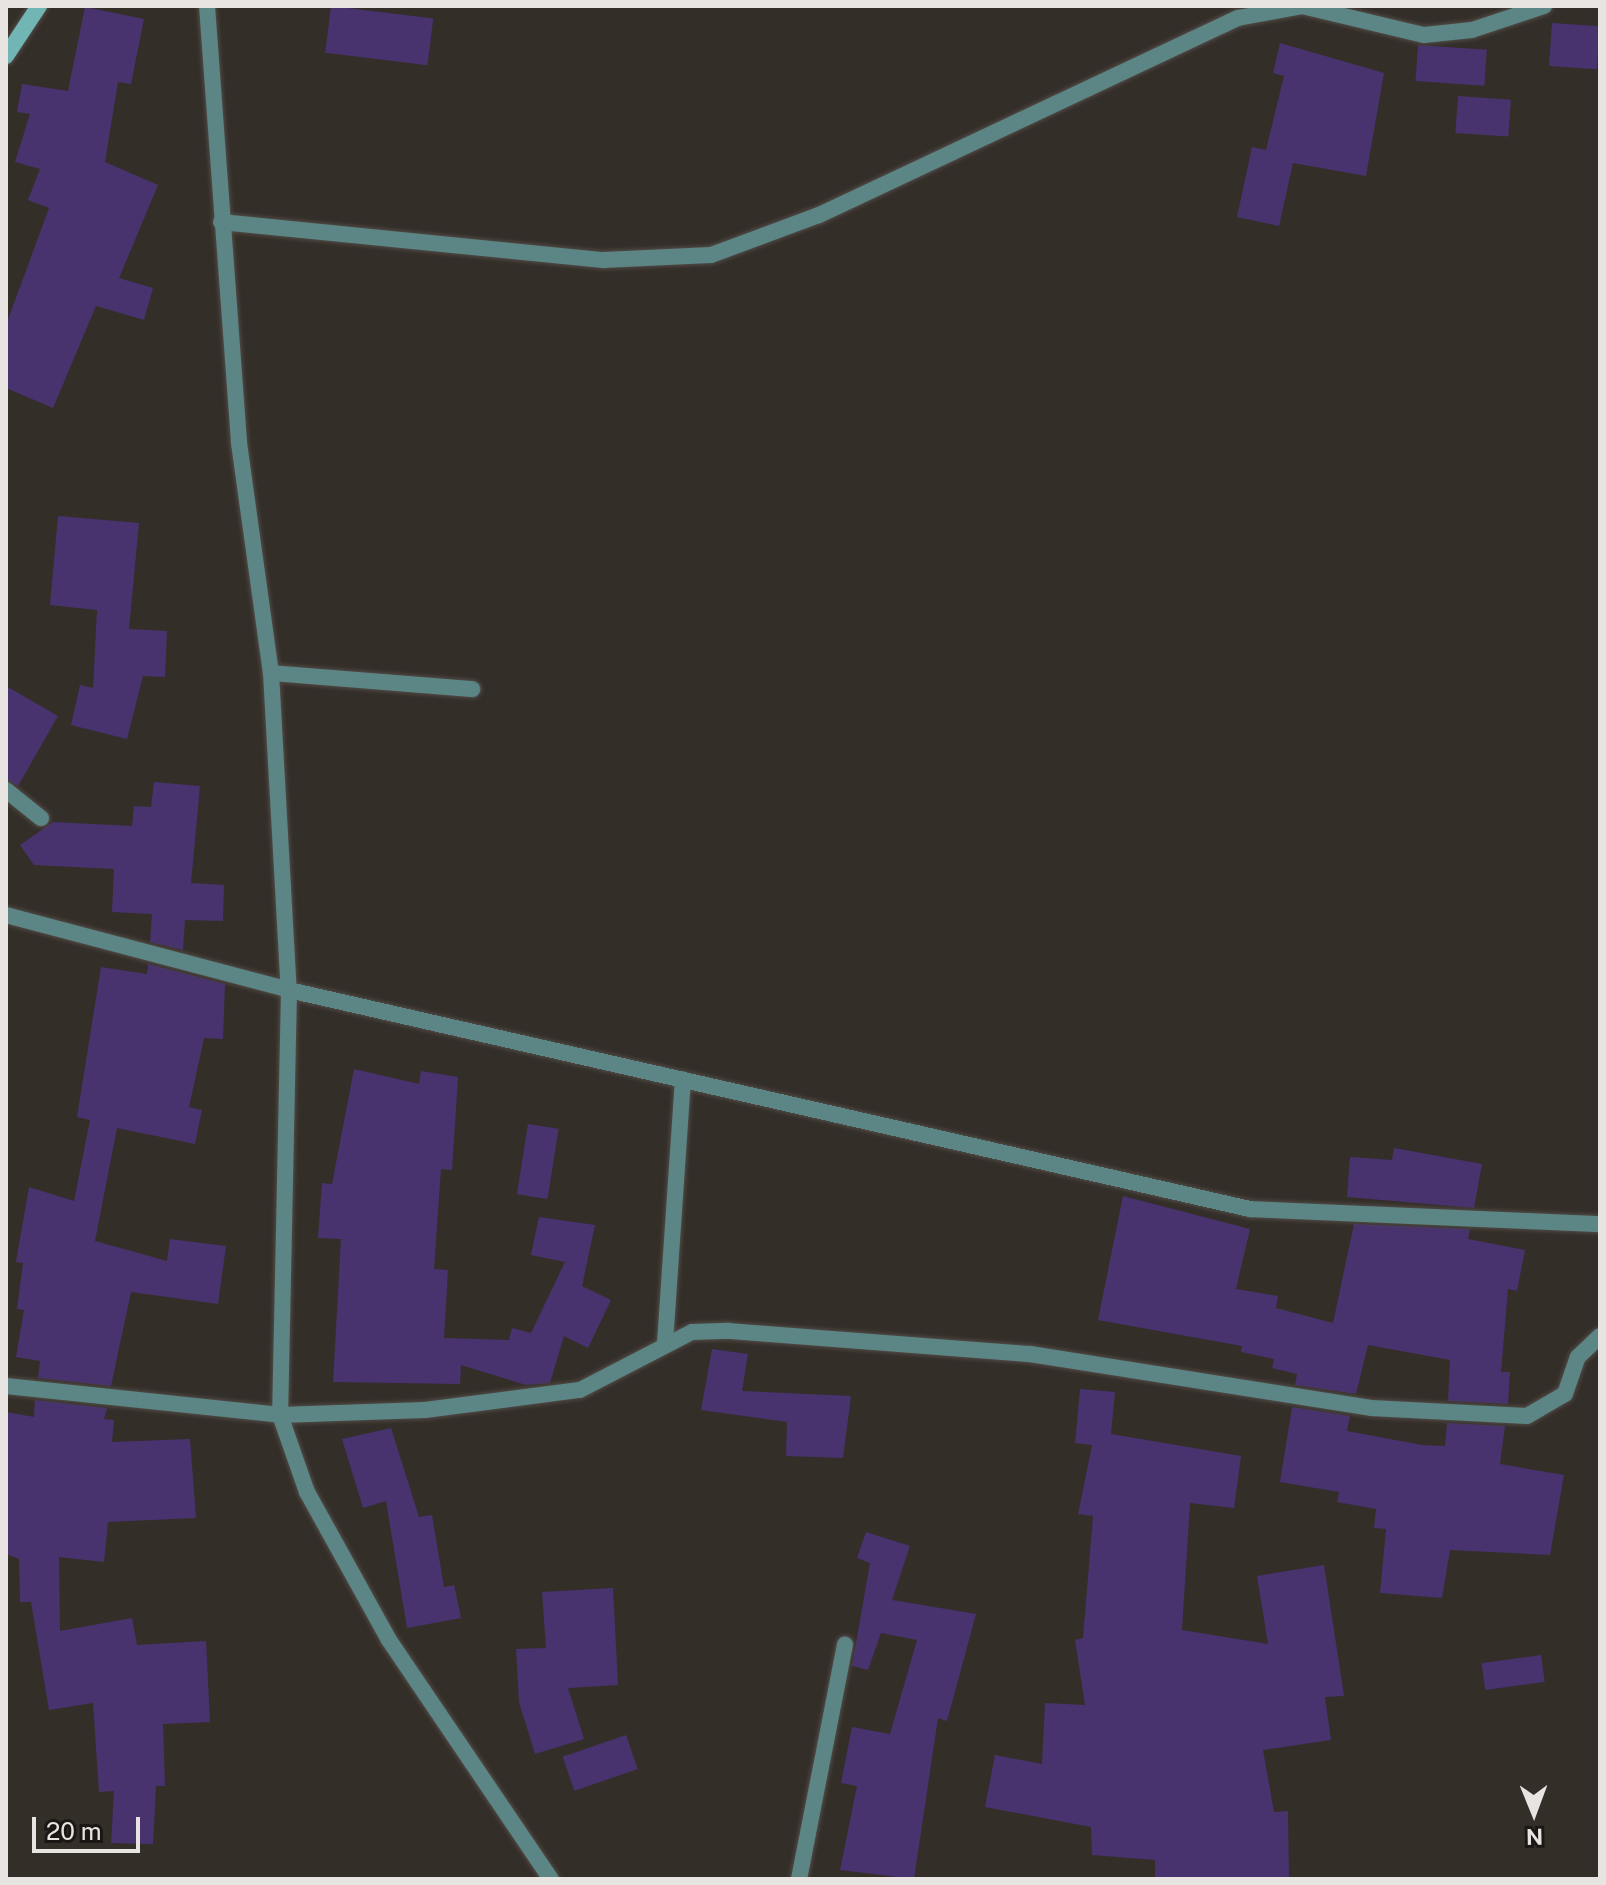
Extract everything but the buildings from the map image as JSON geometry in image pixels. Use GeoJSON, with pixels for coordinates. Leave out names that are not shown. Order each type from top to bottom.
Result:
{"type":"FeatureCollection","features":[{"type":"Feature","properties":{"kind":"street"},"geometry":{"type":"LineString","coordinates":[[6,56],[39,6]]}},
{"type":"Feature","properties":{"kind":"street"},"geometry":{"type":"LineString","coordinates":[[207,6],[239,443],[271,673],[289,990],[280,1415],[307,1492],[354,1580],[551,1879]]}},
{"type":"Feature","properties":{"kind":"street"},"geometry":{"type":"LineString","coordinates":[[221,222],[603,260],[711,255],[819,215],[1238,18],[1302,6],[1424,35],[1472,30],[1544,6]]}},
{"type":"Feature","properties":{"kind":"street"},"geometry":{"type":"LineString","coordinates":[[271,673],[472,689]]}},
{"type":"Feature","properties":{"kind":"street"},"geometry":{"type":"LineString","coordinates":[[6,790],[41,818]]}},
{"type":"Feature","properties":{"kind":"street"},"geometry":{"type":"LineString","coordinates":[[6,915],[289,990],[1250,1209],[1600,1224]]}},
{"type":"Feature","properties":{"kind":"street"},"geometry":{"type":"LineString","coordinates":[[665,1343],[683,1080]]}},
{"type":"Feature","properties":{"kind":"street"},"geometry":{"type":"LineString","coordinates":[[6,1386],[280,1415],[425,1410],[580,1390],[615,1377],[665,1343],[692,1332],[729,1331],[1030,1354],[1371,1408],[1527,1416],[1565,1394],[1578,1357],[1600,1336]]}},
{"type":"Feature","properties":{"kind":"street"},"geometry":{"type":"LineString","coordinates":[[799,1879],[845,1644]]}}]}
